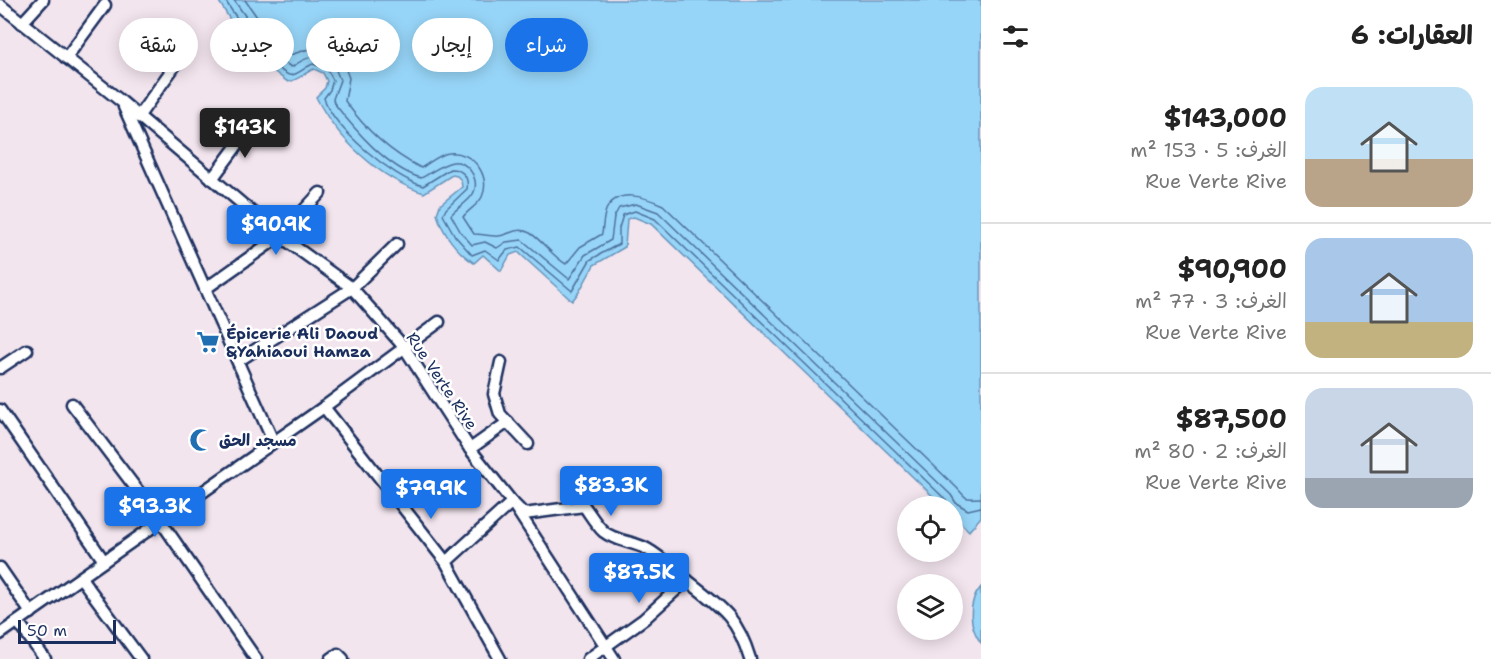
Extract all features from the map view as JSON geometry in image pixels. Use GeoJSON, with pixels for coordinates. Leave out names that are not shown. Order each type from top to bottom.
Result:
{"type":"FeatureCollection","features":[{"type":"Feature","properties":{"kind":"street"},"geometry":{"type":"LineString","coordinates":[[22,23],[43,0]]}},
{"type":"Feature","properties":{"kind":"street","name":"Rue Verte Rive"},"geometry":{"type":"LineString","coordinates":[[0,5],[122,102],[280,236],[352,288],[404,347],[470,449],[512,502],[614,659]]}},
{"type":"Feature","properties":{"kind":"street"},"geometry":{"type":"LineString","coordinates":[[66,58],[105,5]]}},
{"type":"Feature","properties":{"kind":"street"},"geometry":{"type":"LineString","coordinates":[[138,117],[170,72]]}},
{"type":"Feature","properties":{"kind":"street"},"geometry":{"type":"LineString","coordinates":[[122,102],[273,441]]}},
{"type":"Feature","properties":{"kind":"street"},"geometry":{"type":"LineString","coordinates":[[212,178],[255,122]]}},
{"type":"Feature","properties":{"kind":"street"},"geometry":{"type":"LineString","coordinates":[[205,288],[280,236],[320,193]]}},
{"type":"Feature","properties":{"kind":"street"},"geometry":{"type":"LineString","coordinates":[[238,361],[352,288],[397,244]]}},
{"type":"Feature","properties":{"kind":"street"},"geometry":{"type":"LineString","coordinates":[[0,634],[324,407],[439,322]]}},
{"type":"Feature","properties":{"kind":"street"},"geometry":{"type":"LineString","coordinates":[[0,368],[27,350]]}},
{"type":"Feature","properties":{"kind":"street"},"geometry":{"type":"LineString","coordinates":[[501,362],[494,394],[500,414],[528,444]]}},
{"type":"Feature","properties":{"kind":"street"},"geometry":{"type":"LineString","coordinates":[[72,404],[160,520],[256,659]]}},
{"type":"Feature","properties":{"kind":"street"},"geometry":{"type":"LineString","coordinates":[[324,407],[446,562],[500,659]]}},
{"type":"Feature","properties":{"kind":"street"},"geometry":{"type":"LineString","coordinates":[[0,410],[104,561]]}},
{"type":"Feature","properties":{"kind":"street"},"geometry":{"type":"LineString","coordinates":[[470,449],[508,422]]}},
{"type":"Feature","properties":{"kind":"street"},"geometry":{"type":"LineString","coordinates":[[446,562],[512,502],[524,514],[584,506],[605,533],[645,548],[668,562],[687,580],[716,601],[735,622],[750,659]]}},
{"type":"Feature","properties":{"kind":"street"},"geometry":{"type":"LineString","coordinates":[[0,568],[31,613]]}},
{"type":"Feature","properties":{"kind":"street"},"geometry":{"type":"LineString","coordinates":[[81,578],[141,659]]}},
{"type":"Feature","properties":{"kind":"street"},"geometry":{"type":"LineString","coordinates":[[588,659],[644,619],[687,580]]}},
{"type":"Feature","properties":{"kind":"street"},"geometry":{"type":"LineString","coordinates":[[18,622],[45,659]]}},
{"type":"Feature","properties":{"kind":"street"},"geometry":{"type":"LineString","coordinates":[[331,659],[338,654],[343,659]]}},
{"type":"Feature","properties":{"kind":"water"},"geometry":{"type":"Polygon","coordinates":[[[218,0],[981,0],[981,517],[969,531],[963,525],[963,496],[933,496],[651,224],[634,217],[627,219],[625,247],[594,265],[572,301],[518,252],[510,255],[501,271],[483,255],[474,263],[462,254],[451,242],[437,214],[440,205],[462,187],[461,180],[452,175],[424,193],[392,178],[361,156],[336,128],[316,97],[325,88],[327,81],[321,72],[400,72],[400,18],[306,18],[306,72],[309,72],[288,82],[275,72],[294,72],[294,18],[229,18],[218,0]]]}},
{"type":"Feature","properties":{"kind":"water"},"geometry":{"type":"Polygon","coordinates":[[[981,587],[981,643],[974,630],[971,615],[973,600],[981,587]]]}},
{"type":"Feature","properties":{"kind":"place","name":"Épicerie Ali Daoud &Yahiaoui Hamza"},"geometry":{"type":"Point","coordinates":[208,342]}},
{"type":"Feature","properties":{"kind":"place","name":"مسجد الحق"},"geometry":{"type":"Point","coordinates":[201,440]}}]}
